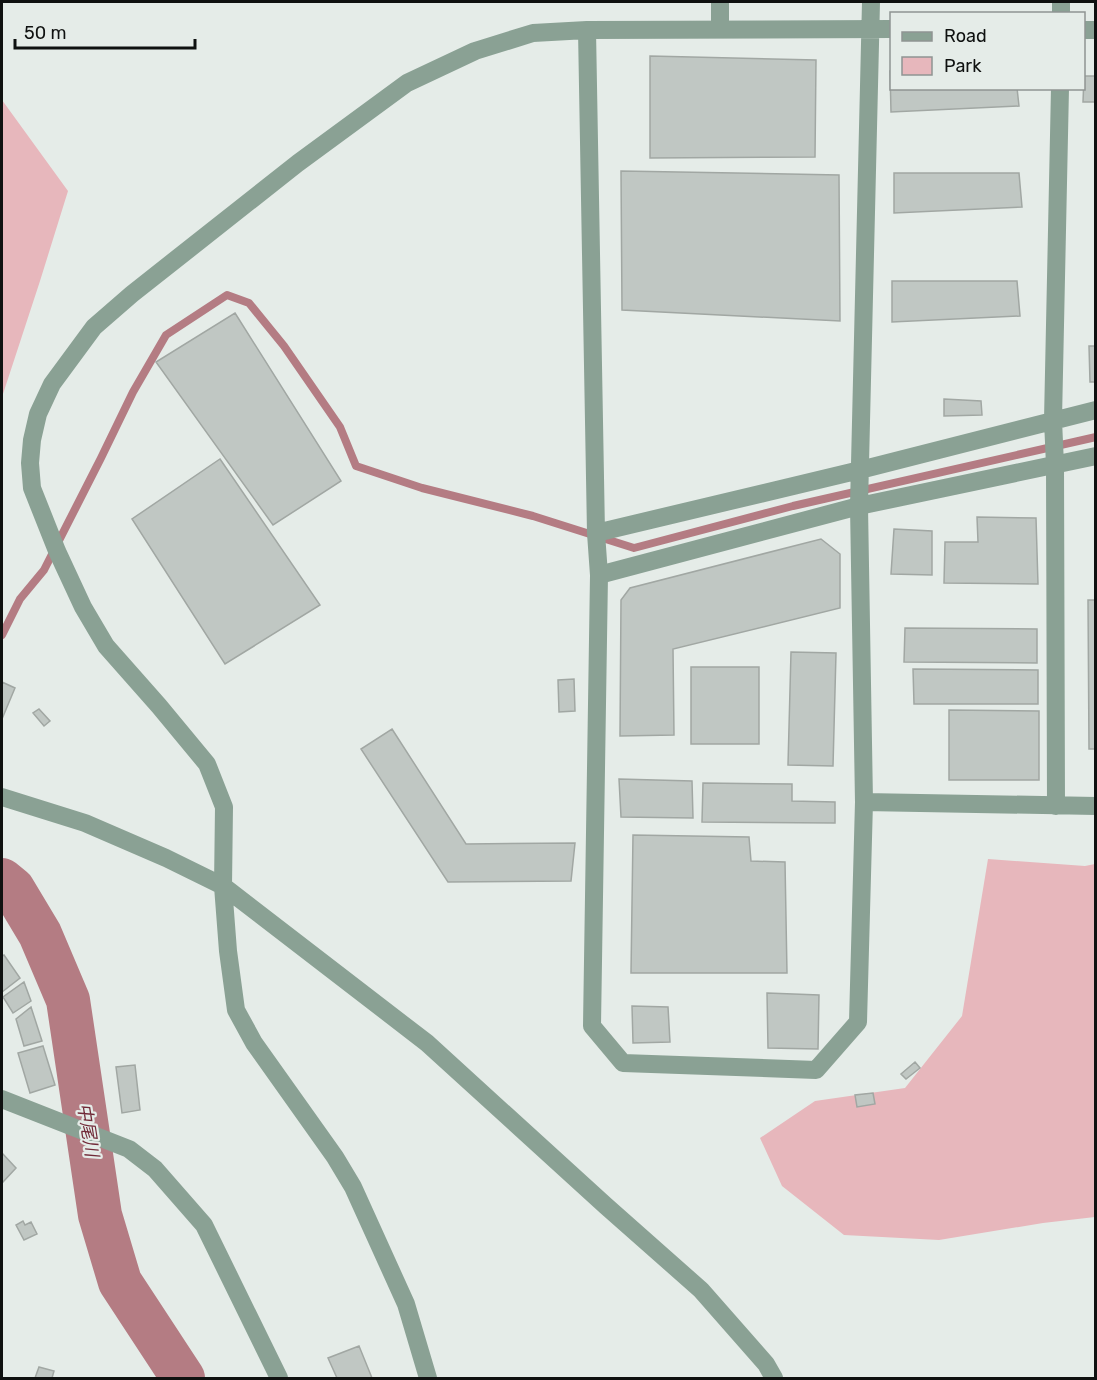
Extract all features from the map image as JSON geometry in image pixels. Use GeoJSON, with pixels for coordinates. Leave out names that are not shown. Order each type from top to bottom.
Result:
{"type":"FeatureCollection","features":[{"type":"Feature","properties":{"kind":"street"},"geometry":{"type":"LineString","coordinates":[[720,2],[720,30]]}},
{"type":"Feature","properties":{"kind":"street"},"geometry":{"type":"LineString","coordinates":[[587,30],[596,533],[599,575],[592,1026],[623,1063],[816,1070],[858,1022],[864,802],[859,506],[871,2]]}},
{"type":"Feature","properties":{"kind":"street"},"geometry":{"type":"LineString","coordinates":[[428,1378],[406,1304],[353,1187],[336,1157],[254,1042],[236,1010],[228,951],[223,886],[224,807],[207,764],[106,646],[83,608],[32,488],[30,463],[38,414],[52,384],[94,327],[132,294],[298,163],[407,83],[475,51],[533,33],[587,30],[890,29]]}},
{"type":"Feature","properties":{"kind":"street"},"geometry":{"type":"LineString","coordinates":[[1056,806],[1053,420],[1060,90]]}},
{"type":"Feature","properties":{"kind":"street"},"geometry":{"type":"LineString","coordinates":[[596,533],[860,470],[1095,410]]}},
{"type":"Feature","properties":{"kind":"street"},"geometry":{"type":"LineString","coordinates":[[599,575],[859,506],[1095,456]]}},
{"type":"Feature","properties":{"kind":"street"},"geometry":{"type":"LineString","coordinates":[[2,797],[85,822],[223,886],[427,1043],[701,1290],[770,1371]]}},
{"type":"Feature","properties":{"kind":"street"},"geometry":{"type":"LineString","coordinates":[[864,802],[1095,806]]}},
{"type":"Feature","properties":{"kind":"street"},"geometry":{"type":"LineString","coordinates":[[2,1099],[129,1149],[155,1169],[204,1225],[279,1378]]}},
{"type":"Feature","properties":{"kind":"green space"},"geometry":{"type":"Polygon","coordinates":[[[2,100],[68,191],[2,397],[2,100]]]}},
{"type":"Feature","properties":{"kind":"green space"},"geometry":{"type":"Polygon","coordinates":[[[988,859],[1085,866],[1095,864],[1095,1217],[939,1240],[844,1235],[782,1186],[760,1138],[815,1101],[905,1088],[962,1016],[988,859]]]}},
{"type":"Feature","properties":{"kind":"building"},"geometry":{"type":"Polygon","coordinates":[[[650,56],[816,60],[815,157],[650,158],[650,56]]]}},
{"type":"Feature","properties":{"kind":"building"},"geometry":{"type":"Polygon","coordinates":[[[1085,76],[1096,76],[1096,102],[1083,102],[1085,76]]]}},
{"type":"Feature","properties":{"kind":"building"},"geometry":{"type":"Polygon","coordinates":[[[890,90],[1017,90],[1019,106],[891,112],[890,90]]]}},
{"type":"Feature","properties":{"kind":"building"},"geometry":{"type":"Polygon","coordinates":[[[621,171],[839,175],[840,321],[622,310],[621,171]]]}},
{"type":"Feature","properties":{"kind":"building"},"geometry":{"type":"Polygon","coordinates":[[[894,173],[1019,173],[1022,207],[894,213],[894,173]]]}},
{"type":"Feature","properties":{"kind":"building"},"geometry":{"type":"Polygon","coordinates":[[[892,281],[1017,281],[1020,316],[892,322],[892,281]]]}},
{"type":"Feature","properties":{"kind":"building"},"geometry":{"type":"Polygon","coordinates":[[[235,313],[341,481],[273,525],[156,362],[235,313]]]}},
{"type":"Feature","properties":{"kind":"building"},"geometry":{"type":"Polygon","coordinates":[[[1089,346],[1096,346],[1096,382],[1090,382],[1089,346]]]}},
{"type":"Feature","properties":{"kind":"building"},"geometry":{"type":"Polygon","coordinates":[[[944,399],[981,401],[982,415],[944,416],[944,399]]]}},
{"type":"Feature","properties":{"kind":"building"},"geometry":{"type":"Polygon","coordinates":[[[220,459],[320,605],[225,664],[132,519],[220,459]]]}},
{"type":"Feature","properties":{"kind":"building"},"geometry":{"type":"Polygon","coordinates":[[[977,517],[1036,518],[1038,584],[944,583],[945,542],[978,542],[977,517]]]}},
{"type":"Feature","properties":{"kind":"building"},"geometry":{"type":"Polygon","coordinates":[[[894,529],[932,531],[932,575],[891,574],[894,529]]]}},
{"type":"Feature","properties":{"kind":"building"},"geometry":{"type":"Polygon","coordinates":[[[821,539],[840,554],[840,608],[673,649],[674,735],[620,736],[621,600],[630,588],[821,539]]]}},
{"type":"Feature","properties":{"kind":"building"},"geometry":{"type":"Polygon","coordinates":[[[1088,600],[1096,600],[1096,749],[1089,749],[1088,600]]]}},
{"type":"Feature","properties":{"kind":"building"},"geometry":{"type":"Polygon","coordinates":[[[905,628],[1037,629],[1037,663],[904,662],[905,628]]]}},
{"type":"Feature","properties":{"kind":"building"},"geometry":{"type":"Polygon","coordinates":[[[791,652],[836,653],[833,766],[788,765],[791,652]]]}},
{"type":"Feature","properties":{"kind":"building"},"geometry":{"type":"Polygon","coordinates":[[[691,667],[759,667],[759,744],[691,744],[691,667]]]}},
{"type":"Feature","properties":{"kind":"building"},"geometry":{"type":"Polygon","coordinates":[[[913,669],[1038,670],[1038,704],[914,704],[913,669]]]}},
{"type":"Feature","properties":{"kind":"building"},"geometry":{"type":"Polygon","coordinates":[[[574,679],[575,711],[559,712],[558,680],[574,679]]]}},
{"type":"Feature","properties":{"kind":"building"},"geometry":{"type":"Polygon","coordinates":[[[2,682],[15,688],[2,719],[2,682]]]}},
{"type":"Feature","properties":{"kind":"building"},"geometry":{"type":"Polygon","coordinates":[[[39,709],[50,721],[44,726],[33,713],[39,709]]]}},
{"type":"Feature","properties":{"kind":"building"},"geometry":{"type":"Polygon","coordinates":[[[949,710],[1039,711],[1039,780],[949,780],[949,710]]]}},
{"type":"Feature","properties":{"kind":"building"},"geometry":{"type":"Polygon","coordinates":[[[392,729],[466,844],[575,843],[571,881],[448,882],[361,749],[392,729]]]}},
{"type":"Feature","properties":{"kind":"building"},"geometry":{"type":"Polygon","coordinates":[[[619,779],[692,781],[693,818],[621,817],[619,779]]]}},
{"type":"Feature","properties":{"kind":"building"},"geometry":{"type":"Polygon","coordinates":[[[703,783],[792,784],[792,801],[835,802],[835,823],[702,822],[703,783]]]}},
{"type":"Feature","properties":{"kind":"building"},"geometry":{"type":"Polygon","coordinates":[[[633,835],[749,837],[751,861],[785,862],[787,973],[631,973],[633,835]]]}},
{"type":"Feature","properties":{"kind":"building"},"geometry":{"type":"Polygon","coordinates":[[[4,955],[20,978],[2,992],[2,956],[4,955]]]}},
{"type":"Feature","properties":{"kind":"building"},"geometry":{"type":"Polygon","coordinates":[[[24,982],[31,1001],[13,1013],[3,997],[24,982]]]}},
{"type":"Feature","properties":{"kind":"building"},"geometry":{"type":"Polygon","coordinates":[[[767,993],[819,995],[818,1049],[768,1048],[767,993]]]}},
{"type":"Feature","properties":{"kind":"building"},"geometry":{"type":"Polygon","coordinates":[[[632,1006],[668,1007],[670,1042],[633,1043],[632,1006]]]}},
{"type":"Feature","properties":{"kind":"building"},"geometry":{"type":"Polygon","coordinates":[[[31,1007],[42,1041],[24,1046],[16,1019],[31,1007]]]}},
{"type":"Feature","properties":{"kind":"building"},"geometry":{"type":"Polygon","coordinates":[[[43,1046],[55,1085],[30,1093],[18,1053],[43,1046]]]}},
{"type":"Feature","properties":{"kind":"building"},"geometry":{"type":"Polygon","coordinates":[[[915,1062],[920,1068],[906,1079],[901,1074],[915,1062]]]}},
{"type":"Feature","properties":{"kind":"building"},"geometry":{"type":"Polygon","coordinates":[[[135,1065],[140,1110],[122,1113],[116,1067],[135,1065]]]}},
{"type":"Feature","properties":{"kind":"building"},"geometry":{"type":"Polygon","coordinates":[[[873,1093],[875,1104],[857,1107],[855,1095],[873,1093]]]}},
{"type":"Feature","properties":{"kind":"building"},"geometry":{"type":"Polygon","coordinates":[[[2,1153],[16,1168],[2,1183],[2,1153]]]}},
{"type":"Feature","properties":{"kind":"building"},"geometry":{"type":"Polygon","coordinates":[[[23,1221],[25,1225],[31,1222],[37,1234],[24,1240],[16,1225],[23,1221]]]}},
{"type":"Feature","properties":{"kind":"building"},"geometry":{"type":"Polygon","coordinates":[[[359,1346],[372,1378],[337,1378],[328,1358],[359,1346]]]}},
{"type":"Feature","properties":{"kind":"building"},"geometry":{"type":"Polygon","coordinates":[[[39,1367],[54,1371],[52,1378],[35,1378],[39,1367]]]}},
{"type":"Feature","properties":{"kind":"waterway"},"geometry":{"type":"LineString","coordinates":[[2,635],[20,599],[44,570],[133,392],[166,335],[227,295],[249,303],[284,346],[340,427],[356,466],[422,488],[533,516],[634,548],[793,506],[1096,437]]}},
{"type":"Feature","properties":{"kind":"waterway","name":"中尾川"},"geometry":{"type":"LineString","coordinates":[[2,880],[13,889],[40,934],[68,1000],[100,1215],[120,1282],[183,1378]]}}]}
